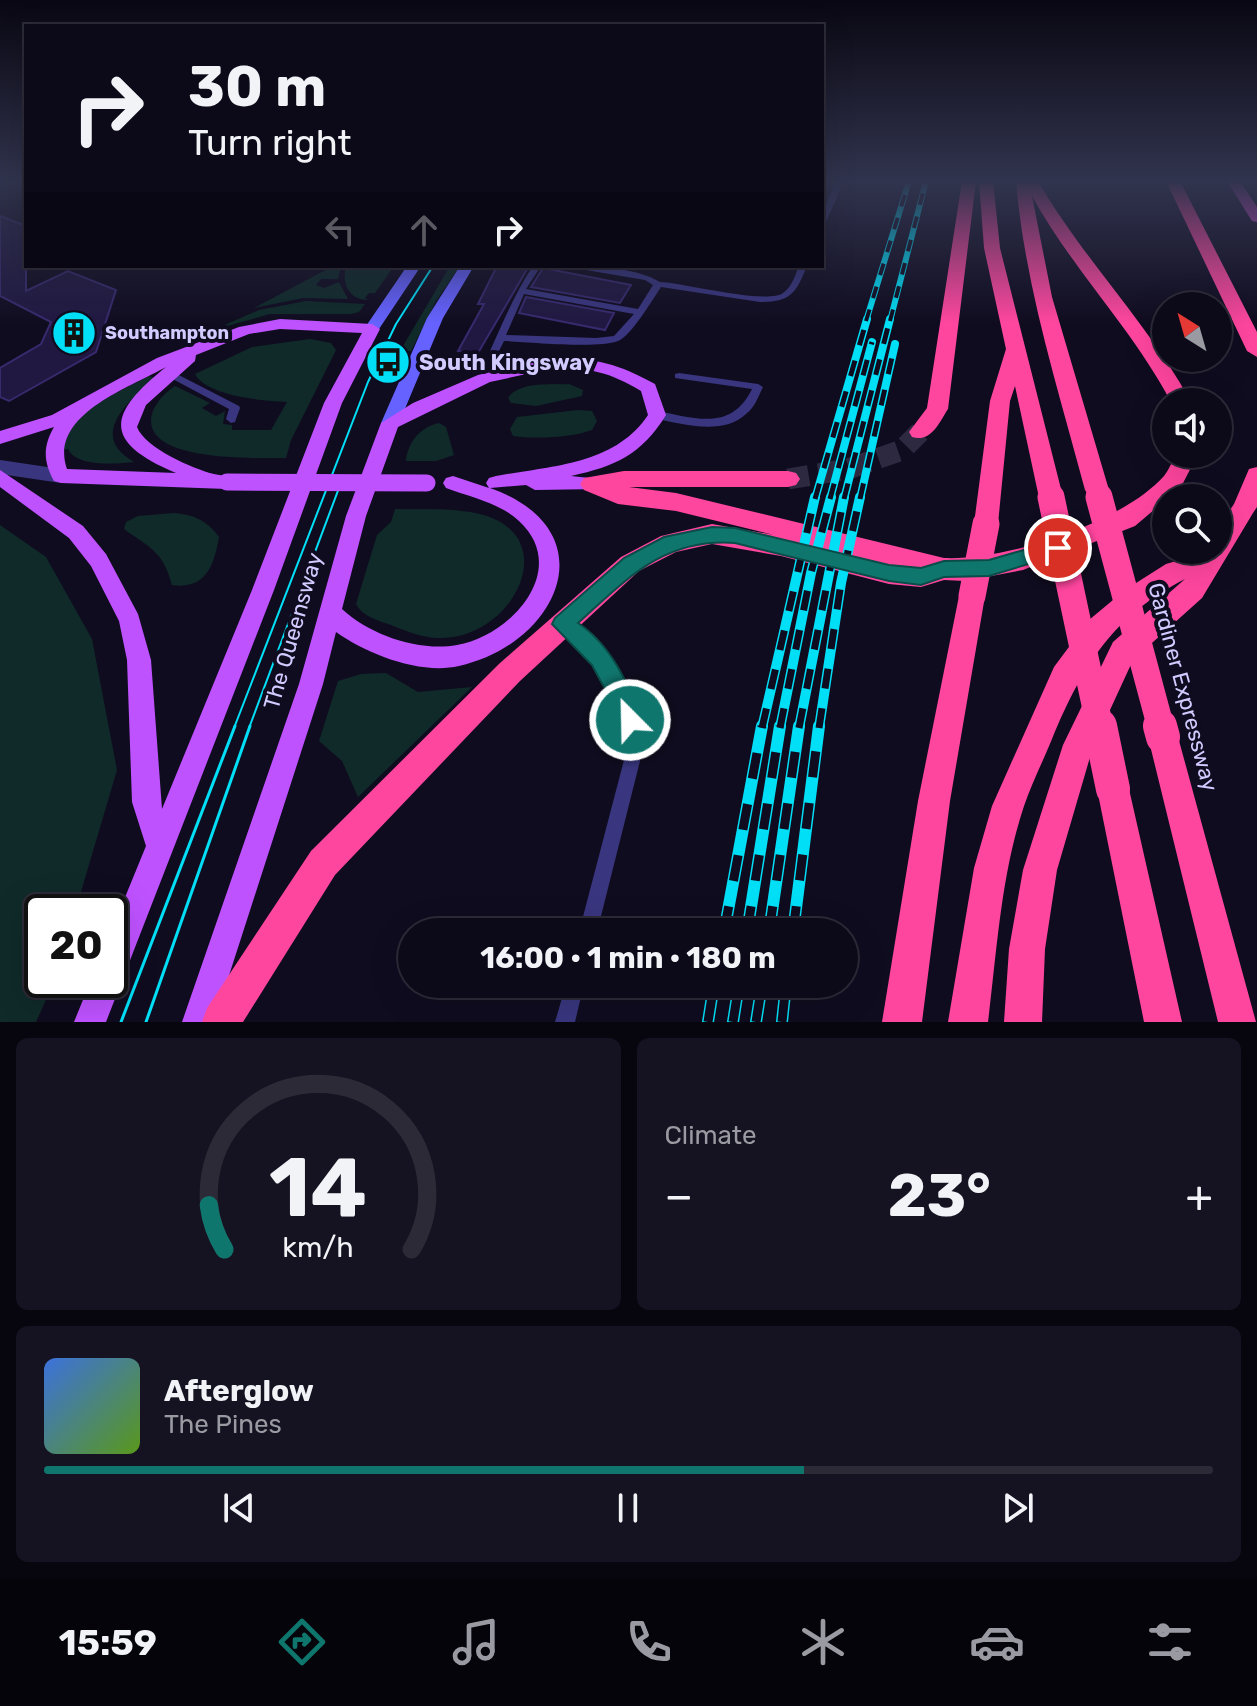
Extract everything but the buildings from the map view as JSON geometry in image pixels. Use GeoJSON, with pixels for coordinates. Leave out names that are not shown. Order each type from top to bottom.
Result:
{"type":"FeatureCollection","features":[{"type":"Feature","properties":{"kind":"highway"},"geometry":{"type":"LineString","coordinates":[[920,432],[937,409],[962,229]]}},
{"type":"Feature","properties":{"kind":"highway"},"geometry":{"type":"LineString","coordinates":[[990,229],[992,248],[1050,493],[1163,1022]]}},
{"type":"Feature","properties":{"kind":"highway","name":"Gardiner Expressway"},"geometry":{"type":"LineString","coordinates":[[1028,229],[1237,1022]]}},
{"type":"Feature","properties":{"kind":"highway"},"geometry":{"type":"LineString","coordinates":[[1058,229],[1160,362],[1174,388]]}},
{"type":"Feature","properties":{"kind":"highway"},"geometry":{"type":"LineString","coordinates":[[1197,229],[1257,351]]}},
{"type":"Feature","properties":{"kind":"highway"},"geometry":{"type":"LineString","coordinates":[[902,1022],[934,801],[986,524],[1000,401],[1016,349]]}},
{"type":"Feature","properties":{"kind":"highway"},"geometry":{"type":"LineString","coordinates":[[221,1022],[323,863],[510,672],[630,564],[670,543],[694,537],[735,536],[889,573],[921,576],[944,569],[989,568],[1023,560],[1126,519],[1173,481],[1180,468]]}},
{"type":"Feature","properties":{"kind":"highway"},"geometry":{"type":"LineString","coordinates":[[1232,526],[1245,507],[1257,475]]}},
{"type":"Feature","properties":{"kind":"highway"},"geometry":{"type":"LineString","coordinates":[[592,484],[624,479],[788,479]]}},
{"type":"Feature","properties":{"kind":"highway"},"geometry":{"type":"LineString","coordinates":[[592,484],[618,495],[676,502],[944,569]]}},
{"type":"Feature","properties":{"kind":"highway"},"geometry":{"type":"LineString","coordinates":[[968,1022],[991,868],[1004,818],[1064,676],[1099,628],[1134,598],[1191,564]]}},
{"type":"Feature","properties":{"kind":"highway"},"geometry":{"type":"LineString","coordinates":[[1023,1022],[1027,949],[1040,870],[1078,745],[1123,651],[1193,590],[1208,564]]}},
{"type":"Feature","properties":{"kind":"main road","name":"The Queensway"},"geometry":{"type":"LineString","coordinates":[[128,926],[333,403],[372,329],[413,268]]}},
{"type":"Feature","properties":{"kind":"main road","name":"The Queensway"},"geometry":{"type":"LineString","coordinates":[[198,1022],[311,684],[356,516],[390,423],[435,318],[466,268]]}},
{"type":"Feature","properties":{"kind":"main road"},"geometry":{"type":"LineString","coordinates":[[0,438],[36,428],[76,411],[163,362],[245,330],[280,324],[372,329]]}},
{"type":"Feature","properties":{"kind":"main road"},"geometry":{"type":"LineString","coordinates":[[199,348],[134,407],[130,415],[131,437],[148,453],[220,482]]}},
{"type":"Feature","properties":{"kind":"main road"},"geometry":{"type":"LineString","coordinates":[[390,423],[429,400],[462,386],[570,361],[598,363],[634,377],[649,388],[657,415],[643,437],[601,461],[496,483]]}},
{"type":"Feature","properties":{"kind":"main road"},"geometry":{"type":"LineString","coordinates":[[76,411],[62,428],[52,448],[54,464],[61,476],[220,482],[592,484]]}},
{"type":"Feature","properties":{"kind":"main road"},"geometry":{"type":"LineString","coordinates":[[0,477],[76,532],[99,560],[130,621],[139,660],[146,802],[160,845]]}},
{"type":"Feature","properties":{"kind":"main road"},"geometry":{"type":"LineString","coordinates":[[330,611],[343,626],[355,633],[390,647],[438,657],[455,656],[487,646],[519,626],[533,610],[548,579],[547,544],[526,514],[453,483]]}},
{"type":"Feature","properties":{"kind":"main road"},"geometry":{"type":"LineString","coordinates":[[90,1022],[100,998]]}},
{"type":"Feature","properties":{"kind":"street"},"geometry":{"type":"LineString","coordinates":[[0,467],[61,476]]}},
{"type":"Feature","properties":{"kind":"lane"},"geometry":{"type":"LineString","coordinates":[[495,351],[521,291],[536,268]]}},
{"type":"Feature","properties":{"kind":"lane"},"geometry":{"type":"LineString","coordinates":[[595,268],[648,278],[658,284],[679,283],[766,301],[782,299],[793,289],[802,268]]}},
{"type":"Feature","properties":{"kind":"lane"},"geometry":{"type":"LineString","coordinates":[[500,338],[596,341],[617,338],[640,312],[658,284]]}},
{"type":"Feature","properties":{"kind":"lane"},"geometry":{"type":"LineString","coordinates":[[521,291],[640,312]]}},
{"type":"Feature","properties":{"kind":"lane"},"geometry":{"type":"LineString","coordinates":[[171,374],[235,408],[231,419]]}},
{"type":"Feature","properties":{"kind":"lane"},"geometry":{"type":"LineString","coordinates":[[657,415],[719,424],[741,415],[754,400],[758,387],[679,376]]}},
{"type":"Feature","properties":{"kind":"lane"},"geometry":{"type":"LineString","coordinates":[[563,624],[580,636],[600,658],[623,700],[637,741],[592,918]]}},
{"type":"Feature","properties":{"kind":"lane"},"geometry":{"type":"LineString","coordinates":[[565,1022],[571,998]]}},
{"type":"Feature","properties":{"kind":"green space"},"geometry":{"type":"Polygon","coordinates":[[[329,268],[341,268],[338,279],[321,279],[316,285],[324,288],[339,282],[348,299],[303,298],[254,308],[329,268]]]}},
{"type":"Feature","properties":{"kind":"green space"},"geometry":{"type":"Polygon","coordinates":[[[346,268],[393,268],[375,293],[369,293],[365,298],[368,300],[351,294],[345,278],[346,268]]]}},
{"type":"Feature","properties":{"kind":"green space"},"geometry":{"type":"Polygon","coordinates":[[[449,268],[459,268],[436,301],[411,351],[400,351],[449,268]]]}},
{"type":"Feature","properties":{"kind":"green space"},"geometry":{"type":"Polygon","coordinates":[[[306,301],[365,304],[359,312],[351,314],[270,314],[213,330],[259,310],[306,301]]]}},
{"type":"Feature","properties":{"kind":"green space"},"geometry":{"type":"Polygon","coordinates":[[[310,339],[331,343],[336,350],[291,440],[286,458],[231,457],[186,451],[168,444],[156,434],[151,421],[153,411],[163,396],[175,386],[210,403],[202,408],[216,416],[225,411],[223,424],[232,425],[232,430],[271,430],[287,402],[251,399],[223,392],[211,388],[195,374],[252,347],[310,339]]]}},
{"type":"Feature","properties":{"kind":"green space"},"geometry":{"type":"Polygon","coordinates":[[[149,376],[154,378],[125,407],[113,429],[114,441],[120,452],[134,462],[88,462],[72,455],[68,449],[63,450],[67,436],[85,414],[149,376]]]}},
{"type":"Feature","properties":{"kind":"green space"},"geometry":{"type":"Polygon","coordinates":[[[569,384],[583,390],[582,396],[536,406],[511,403],[508,398],[527,386],[569,384]]]}},
{"type":"Feature","properties":{"kind":"green space"},"geometry":{"type":"Polygon","coordinates":[[[592,411],[597,421],[592,430],[563,436],[532,437],[513,436],[510,429],[517,417],[592,411]]]}},
{"type":"Feature","properties":{"kind":"green space"},"geometry":{"type":"Polygon","coordinates":[[[439,423],[446,427],[454,455],[436,461],[406,461],[409,447],[416,436],[439,423]]]}},
{"type":"Feature","properties":{"kind":"green space"},"geometry":{"type":"Polygon","coordinates":[[[395,509],[476,513],[509,529],[521,546],[524,566],[518,587],[506,607],[487,623],[464,634],[438,638],[408,632],[362,612],[356,604],[377,535],[391,522],[395,509]]]}},
{"type":"Feature","properties":{"kind":"green space"},"geometry":{"type":"Polygon","coordinates":[[[174,513],[200,519],[219,537],[206,573],[193,584],[184,586],[172,585],[160,557],[124,529],[126,522],[138,516],[174,513]]]}},
{"type":"Feature","properties":{"kind":"green space"},"geometry":{"type":"Polygon","coordinates":[[[0,525],[46,557],[92,639],[117,770],[80,894],[24,894],[24,998],[47,998],[36,1022],[0,1022],[0,525]]]}},
{"type":"Feature","properties":{"kind":"green space"},"geometry":{"type":"Polygon","coordinates":[[[386,673],[418,692],[472,687],[358,797],[342,761],[319,741],[338,681],[361,674],[386,673]]]}},
{"type":"Feature","properties":{"kind":"tunnel"},"geometry":{"type":"LineString","coordinates":[[788,479],[848,469],[902,450],[920,432]]}},
{"type":"Feature","properties":{"kind":"tram line"},"geometry":{"type":"LineString","coordinates":[[234,728],[368,382],[396,324],[432,268]]}},
{"type":"Feature","properties":{"kind":"tram line"},"geometry":{"type":"LineString","coordinates":[[249,728],[342,480]]}},
{"type":"Feature","properties":{"kind":"tram line"},"geometry":{"type":"LineString","coordinates":[[121,1022],[235,726]]}},
{"type":"Feature","properties":{"kind":"tram line"},"geometry":{"type":"LineString","coordinates":[[146,1022],[250,726]]}},
{"type":"Feature","properties":{"kind":"railway"},"geometry":{"type":"LineString","coordinates":[[866,321],[894,229]]}},
{"type":"Feature","properties":{"kind":"railway"},"geometry":{"type":"LineString","coordinates":[[890,321],[914,229]]}},
{"type":"Feature","properties":{"kind":"railway"},"geometry":{"type":"LineString","coordinates":[[815,499],[867,319]]}},
{"type":"Feature","properties":{"kind":"railway"},"geometry":{"type":"LineString","coordinates":[[844,499],[890,319]]}},
{"type":"Feature","properties":{"kind":"railway"},"geometry":{"type":"LineString","coordinates":[[830,499],[872,342]]}},
{"type":"Feature","properties":{"kind":"railway"},"geometry":{"type":"LineString","coordinates":[[860,499],[895,344]]}},
{"type":"Feature","properties":{"kind":"railway"},"geometry":{"type":"LineString","coordinates":[[762,728],[815,497]]}},
{"type":"Feature","properties":{"kind":"railway"},"geometry":{"type":"LineString","coordinates":[[780,728],[811,573],[831,497]]}},
{"type":"Feature","properties":{"kind":"railway"},"geometry":{"type":"LineString","coordinates":[[799,728],[844,497]]}},
{"type":"Feature","properties":{"kind":"railway"},"geometry":{"type":"LineString","coordinates":[[819,728],[841,583],[860,497]]}},
{"type":"Feature","properties":{"kind":"railway"},"geometry":{"type":"LineString","coordinates":[[727,918],[762,726]]}},
{"type":"Feature","properties":{"kind":"railway"},"geometry":{"type":"LineString","coordinates":[[749,918],[780,726]]}},
{"type":"Feature","properties":{"kind":"railway"},"geometry":{"type":"LineString","coordinates":[[771,918],[799,726]]}},
{"type":"Feature","properties":{"kind":"railway"},"geometry":{"type":"LineString","coordinates":[[795,918],[819,726]]}},
{"type":"Feature","properties":{"kind":"railway"},"geometry":{"type":"LineString","coordinates":[[708,1022],[712,998]]}},
{"type":"Feature","properties":{"kind":"railway"},"geometry":{"type":"LineString","coordinates":[[733,1022],[737,998]]}},
{"type":"Feature","properties":{"kind":"railway"},"geometry":{"type":"LineString","coordinates":[[756,1022],[760,998]]}},
{"type":"Feature","properties":{"kind":"railway"},"geometry":{"type":"LineString","coordinates":[[782,1022],[785,998]]}},
{"type":"Feature","properties":{"kind":"place","name":"Southampton"},"geometry":{"type":"Point","coordinates":[74,333]}},
{"type":"Feature","properties":{"kind":"place","name":"South Kingsway"},"geometry":{"type":"Point","coordinates":[388,362]}},
{"type":"Feature","properties":{"kind":"route"},"geometry":{"type":"LineString","coordinates":[[630,720],[623,700],[600,658],[580,636],[563,624],[630,564],[670,543],[712,534],[735,536],[889,573],[921,576],[944,569],[989,568],[1058,548]]}}]}
